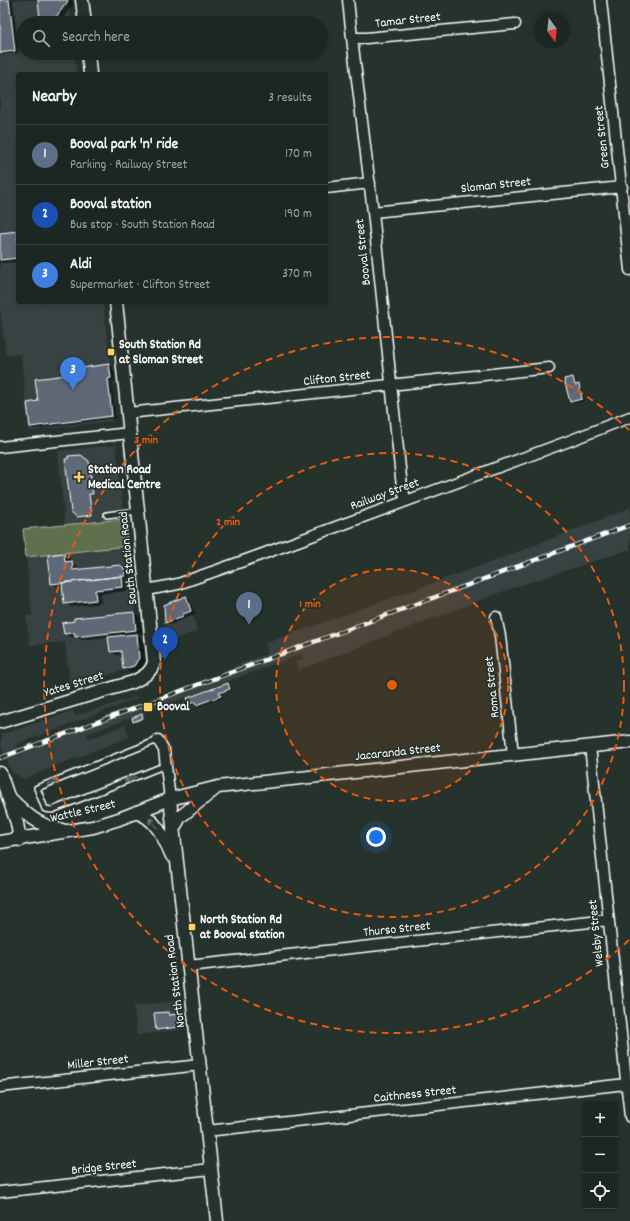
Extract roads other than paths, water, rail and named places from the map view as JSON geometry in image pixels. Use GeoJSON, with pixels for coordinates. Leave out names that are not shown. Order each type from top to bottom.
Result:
{"type":"FeatureCollection","features":[{"type":"Feature","properties":{"kind":"street"},"geometry":{"type":"LineString","coordinates":[[82,0],[84,16]]}},
{"type":"Feature","properties":{"kind":"street","name":"Booval Street"},"geometry":{"type":"LineString","coordinates":[[348,0],[370,183],[402,487],[406,501]]}},
{"type":"Feature","properties":{"kind":"street","name":"Green Street"},"geometry":{"type":"LineString","coordinates":[[601,0],[630,270]]}},
{"type":"Feature","properties":{"kind":"street","name":"Tamar Street"},"geometry":{"type":"LineString","coordinates":[[352,38],[515,24]]}},
{"type":"Feature","properties":{"kind":"street"},"geometry":{"type":"LineString","coordinates":[[89,60],[90,72]]}},
{"type":"Feature","properties":{"kind":"street"},"geometry":{"type":"LineString","coordinates":[[328,188],[370,183]]}},
{"type":"Feature","properties":{"kind":"street","name":"Sloman Street"},"geometry":{"type":"LineString","coordinates":[[373,212],[622,187]]}},
{"type":"Feature","properties":{"kind":"street","name":"South Station Road"},"geometry":{"type":"LineString","coordinates":[[116,304],[154,659],[152,668]]}},
{"type":"Feature","properties":{"kind":"street","name":"Clifton Street"},"geometry":{"type":"LineString","coordinates":[[128,413],[549,368]]}},
{"type":"Feature","properties":{"kind":"street","name":"Railway Street"},"geometry":{"type":"LineString","coordinates":[[147,590],[178,584],[562,444],[630,417]]}},
{"type":"Feature","properties":{"kind":"street"},"geometry":{"type":"LineString","coordinates":[[0,447],[130,433]]}},
{"type":"Feature","properties":{"kind":"street","name":"Roma Street"},"geometry":{"type":"LineString","coordinates":[[496,616],[500,636],[513,754]]}},
{"type":"Feature","properties":{"kind":"street","name":"Yates Street"},"geometry":{"type":"LineString","coordinates":[[0,722],[133,682],[144,676],[152,668]]}},
{"type":"Feature","properties":{"kind":"street","name":"North Station Road"},"geometry":{"type":"LineString","coordinates":[[158,740],[164,750],[166,764],[217,1221]]}},
{"type":"Feature","properties":{"kind":"street","name":"Jacaranda Street"},"geometry":{"type":"LineString","coordinates":[[170,799],[218,787],[630,742]]}},
{"type":"Feature","properties":{"kind":"street","name":"Welsby Street"},"geometry":{"type":"LineString","coordinates":[[590,746],[630,1117]]}},
{"type":"Feature","properties":{"kind":"street"},"geometry":{"type":"LineString","coordinates":[[0,773],[17,823],[20,840]]}},
{"type":"Feature","properties":{"kind":"street"},"geometry":{"type":"LineString","coordinates":[[173,830],[180,817],[218,787]]}},
{"type":"Feature","properties":{"kind":"street"},"geometry":{"type":"LineString","coordinates":[[8,796],[28,816],[39,823],[68,832]]}},
{"type":"Feature","properties":{"kind":"street","name":"Wattle Street"},"geometry":{"type":"LineString","coordinates":[[0,842],[20,840],[92,827],[119,819],[170,799]]}},
{"type":"Feature","properties":{"kind":"street"},"geometry":{"type":"LineString","coordinates":[[136,812],[151,819],[163,835],[176,864]]}},
{"type":"Feature","properties":{"kind":"street","name":"Thurso Street"},"geometry":{"type":"LineString","coordinates":[[188,966],[609,920]]}},
{"type":"Feature","properties":{"kind":"street","name":"Miller Street"},"geometry":{"type":"LineString","coordinates":[[0,1087],[200,1065]]}},
{"type":"Feature","properties":{"kind":"street","name":"Caithness Street"},"geometry":{"type":"LineString","coordinates":[[207,1131],[626,1084]]}},
{"type":"Feature","properties":{"kind":"street","name":"Bridge Street"},"geometry":{"type":"LineString","coordinates":[[0,1192],[211,1169]]}},
{"type":"Feature","properties":{"kind":"lane"},"geometry":{"type":"LineString","coordinates":[[107,515],[138,511]]}},
{"type":"Feature","properties":{"kind":"lane"},"geometry":{"type":"LineString","coordinates":[[158,740],[37,788],[45,808],[52,810],[166,764]]}},
{"type":"Feature","properties":{"kind":"railway"},"geometry":{"type":"LineString","coordinates":[[0,758],[630,525]]}},
{"type":"Feature","properties":{"kind":"place","name":"South Station Rd at Sloman Street"},"geometry":{"type":"Point","coordinates":[111,352]}},
{"type":"Feature","properties":{"kind":"place","name":"Aldi"},"geometry":{"type":"Point","coordinates":[73,390]}},
{"type":"Feature","properties":{"kind":"place","name":"Station Road Medical Centre"},"geometry":{"type":"Point","coordinates":[79,477]}},
{"type":"Feature","properties":{"kind":"place","name":"Booval park 'n' ride"},"geometry":{"type":"Point","coordinates":[249,625]}},
{"type":"Feature","properties":{"kind":"place","name":"Booval station"},"geometry":{"type":"Point","coordinates":[165,660]}},
{"type":"Feature","properties":{"kind":"place","name":"Booval"},"geometry":{"type":"Point","coordinates":[148,707]}},
{"type":"Feature","properties":{"kind":"place","name":"North Station Rd at Booval station"},"geometry":{"type":"Point","coordinates":[192,927]}}]}
